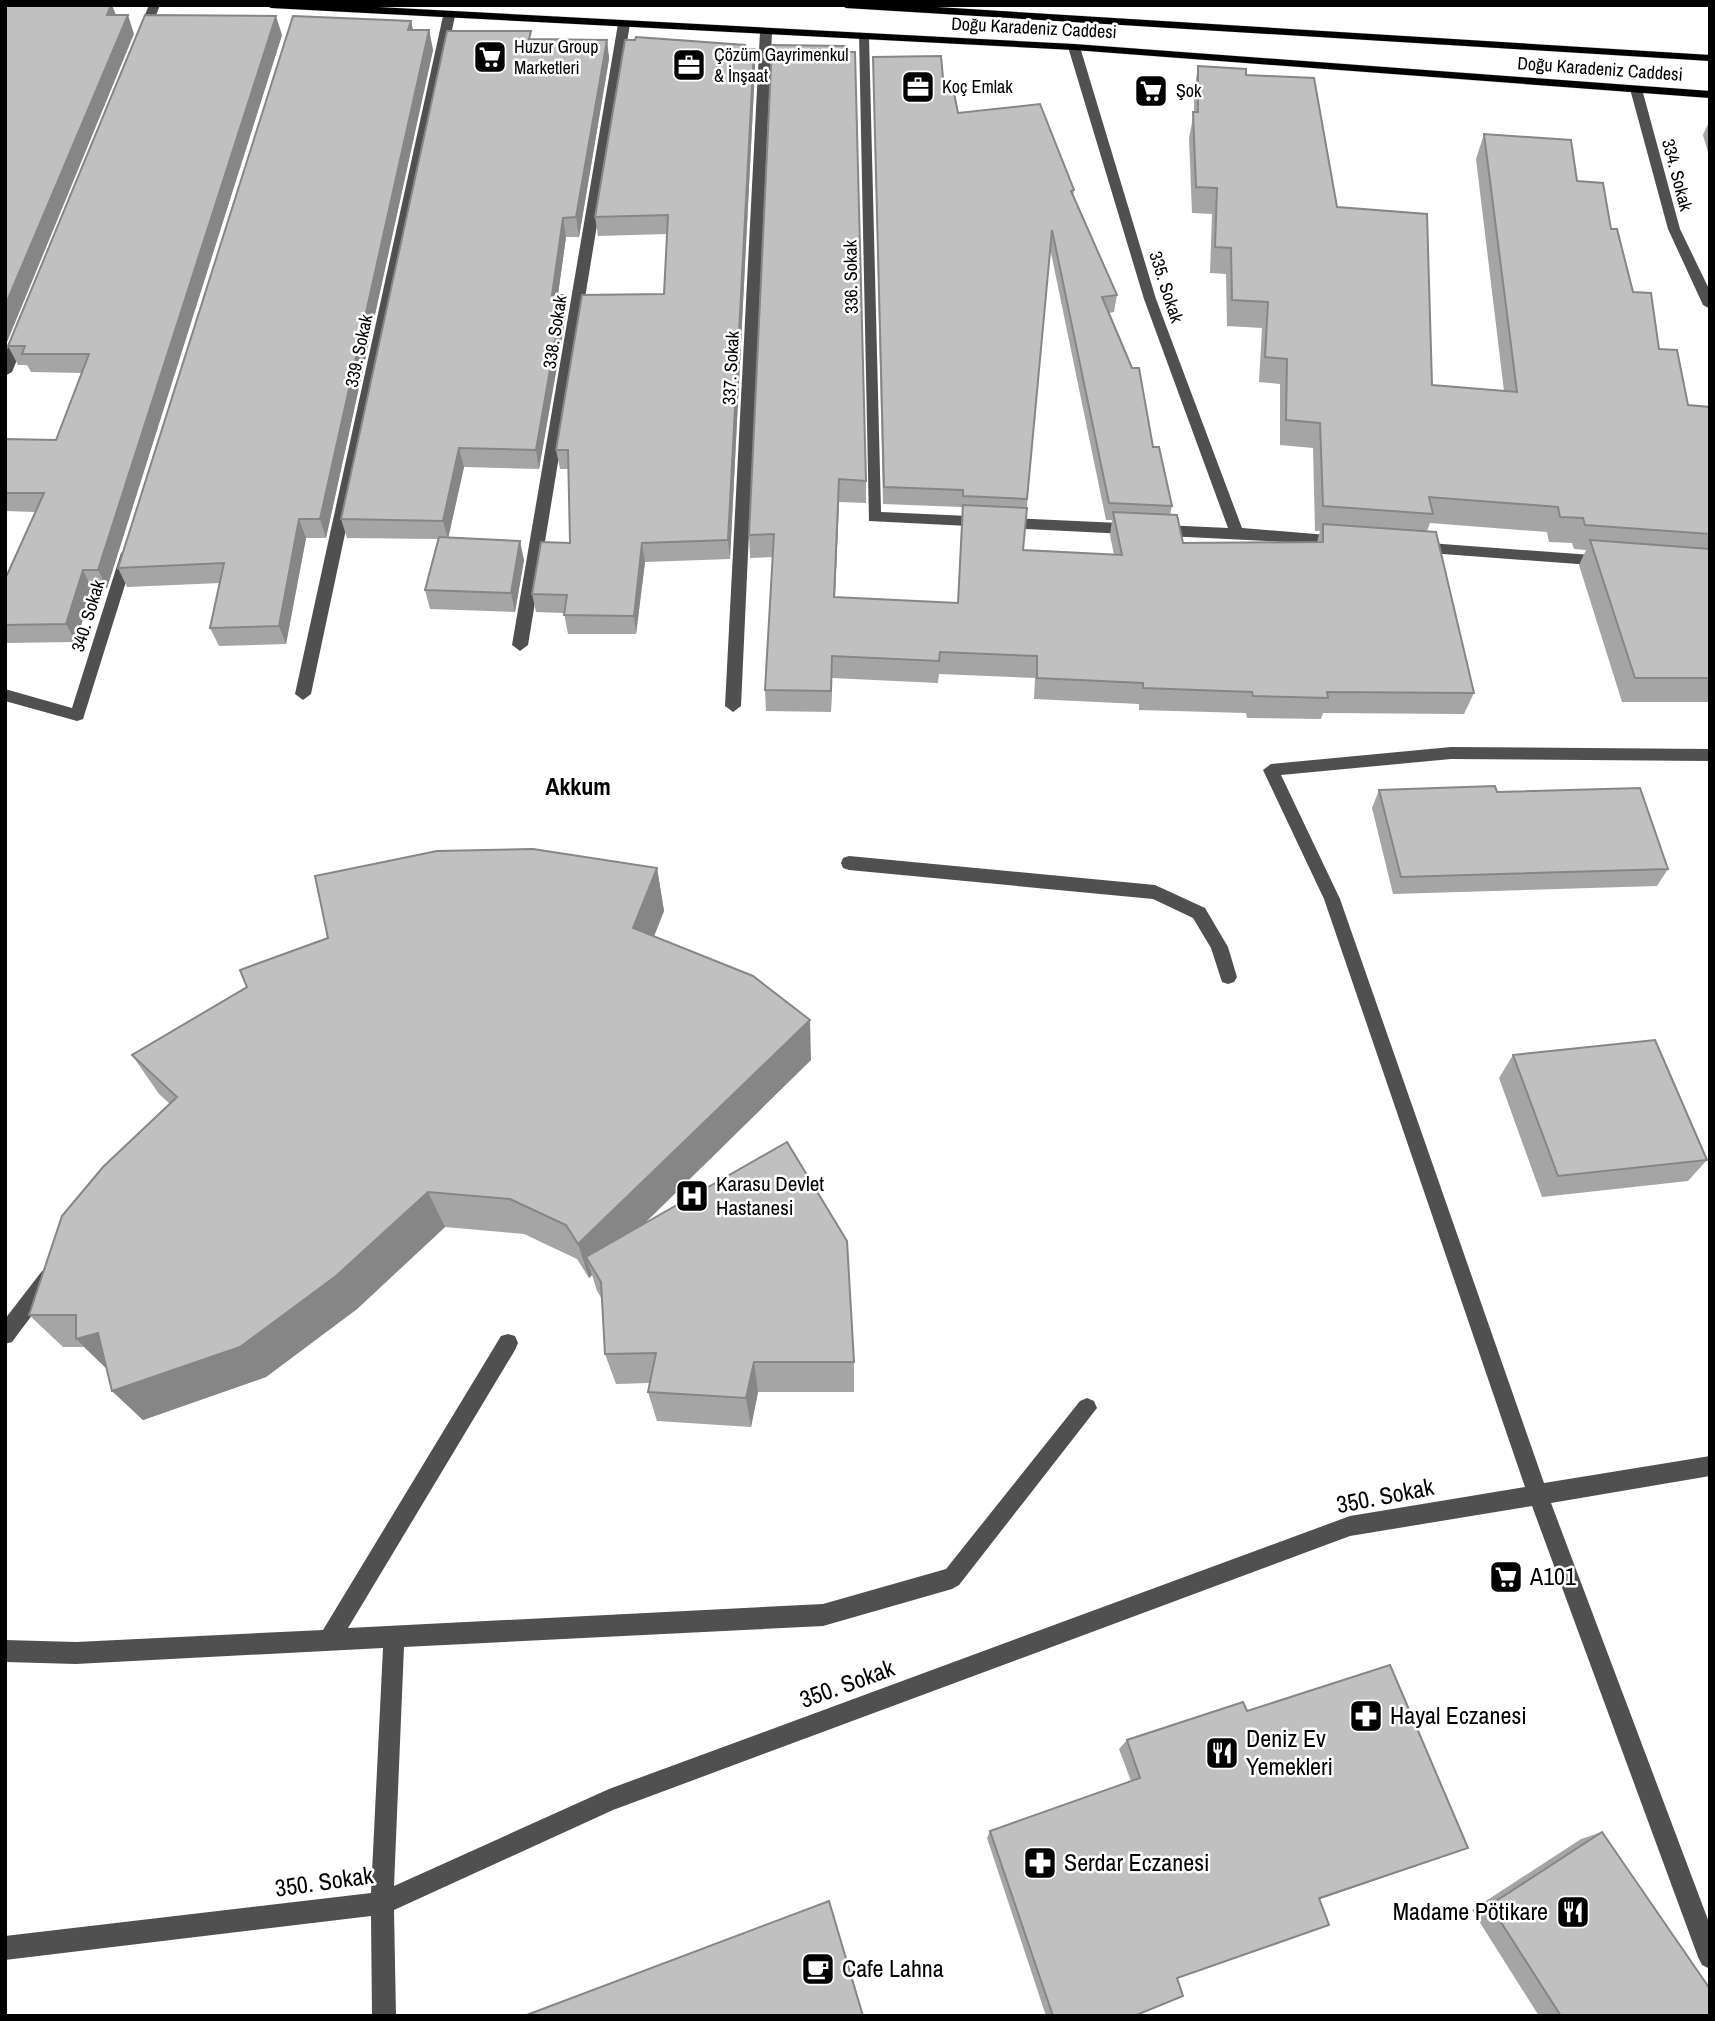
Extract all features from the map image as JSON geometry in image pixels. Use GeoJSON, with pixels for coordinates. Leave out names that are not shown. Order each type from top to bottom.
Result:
{"type":"FeatureCollection","features":[{"type":"Feature","properties":{"kind":"main road","name":"Doğu Karadeniz Caddesi"},"geometry":{"type":"LineString","coordinates":[[271,5],[295,13],[449,16],[1074,47],[1710,95]]}},
{"type":"Feature","properties":{"kind":"main road","name":"Doğu Karadeniz Caddesi"},"geometry":{"type":"LineString","coordinates":[[846,5],[1710,58]]}},
{"type":"Feature","properties":{"kind":"street"},"geometry":{"type":"LineString","coordinates":[[139,43],[155,5]]}},
{"type":"Feature","properties":{"kind":"street","name":"339. Sokak"},"geometry":{"type":"LineString","coordinates":[[303,694],[449,16]]}},
{"type":"Feature","properties":{"kind":"street","name":"338. Sokak"},"geometry":{"type":"LineString","coordinates":[[520,645],[624,24]]}},
{"type":"Feature","properties":{"kind":"street","name":"337. Sokak"},"geometry":{"type":"LineString","coordinates":[[733,706],[766,32]]}},
{"type":"Feature","properties":{"kind":"street","name":"336. Sokak"},"geometry":{"type":"LineString","coordinates":[[863,36],[874,517],[1237,533]]}},
{"type":"Feature","properties":{"kind":"street","name":"335. Sokak"},"geometry":{"type":"LineString","coordinates":[[1074,47],[1150,299],[1237,533]]}},
{"type":"Feature","properties":{"kind":"street","name":"334. Sokak"},"geometry":{"type":"LineString","coordinates":[[1636,89],[1674,229],[1710,304]]}},
{"type":"Feature","properties":{"kind":"street"},"geometry":{"type":"LineString","coordinates":[[5,372],[26,321]]}},
{"type":"Feature","properties":{"kind":"street"},"geometry":{"type":"LineString","coordinates":[[1237,533],[1360,543]]}},
{"type":"Feature","properties":{"kind":"street","name":"340. Sokak"},"geometry":{"type":"LineString","coordinates":[[5,695],[77,715],[131,541]]}},
{"type":"Feature","properties":{"kind":"street"},"geometry":{"type":"LineString","coordinates":[[1401,546],[1620,562]]}},
{"type":"Feature","properties":{"kind":"street"},"geometry":{"type":"LineString","coordinates":[[1710,755],[1451,753],[1271,770],[1332,899],[1538,1495],[1710,1957]]}},
{"type":"Feature","properties":{"kind":"street"},"geometry":{"type":"LineString","coordinates":[[849,863],[1154,891],[1199,913],[1219,947],[1228,977]]}},
{"type":"Feature","properties":{"kind":"street"},"geometry":{"type":"LineString","coordinates":[[5,1335],[63,1258]]}},
{"type":"Feature","properties":{"kind":"street"},"geometry":{"type":"LineString","coordinates":[[329,1640],[508,1343]]}},
{"type":"Feature","properties":{"kind":"street"},"geometry":{"type":"LineString","coordinates":[[5,1651],[76,1653],[823,1615],[951,1578],[1087,1408]]}},
{"type":"Feature","properties":{"kind":"street","name":"350. Sokak"},"geometry":{"type":"LineString","coordinates":[[5,1948],[382,1903],[610,1800],[1350,1526],[1710,1466]]}},
{"type":"Feature","properties":{"kind":"street"},"geometry":{"type":"LineString","coordinates":[[384,2016],[382,1903],[394,1638]]}},
{"type":"Feature","properties":{"kind":"building"},"geometry":{"type":"Polygon","coordinates":[[[5,5],[111,5],[107,15],[128,15],[5,306],[5,5]]]}},
{"type":"Feature","properties":{"kind":"building"},"geometry":{"type":"Polygon","coordinates":[[[145,15],[276,16],[98,570],[83,570],[66,624],[5,625],[5,575],[44,493],[5,493],[5,439],[56,440],[89,354],[22,354],[25,346],[8,346],[145,15]]]}},
{"type":"Feature","properties":{"kind":"building"},"geometry":{"type":"Polygon","coordinates":[[[293,16],[411,21],[408,30],[429,30],[320,519],[299,519],[279,626],[210,628],[224,563],[118,568],[293,16]]]}},
{"type":"Feature","properties":{"kind":"building"},"geometry":{"type":"Polygon","coordinates":[[[447,31],[531,31],[529,39],[607,40],[576,217],[563,218],[552,295],[563,295],[536,450],[459,448],[443,521],[341,519],[447,31]]]}},
{"type":"Feature","properties":{"kind":"building"},"geometry":{"type":"Polygon","coordinates":[[[636,37],[745,45],[744,49],[754,49],[728,540],[642,543],[634,616],[564,615],[567,595],[532,594],[541,542],[570,543],[568,450],[556,450],[582,295],[664,294],[668,215],[595,217],[625,40],[635,40],[636,37]]]}},
{"type":"Feature","properties":{"kind":"building"},"geometry":{"type":"Polygon","coordinates":[[[772,45],[845,46],[845,52],[855,52],[866,481],[839,479],[834,597],[958,603],[963,505],[1027,508],[1023,550],[1122,555],[1113,512],[1177,515],[1183,543],[1323,542],[1323,524],[1436,532],[1474,693],[1327,692],[1328,698],[1143,688],[1143,683],[1037,678],[1037,656],[940,652],[939,661],[832,656],[831,691],[765,690],[774,534],[749,535],[772,45]]]}},
{"type":"Feature","properties":{"kind":"building"},"geometry":{"type":"Polygon","coordinates":[[[941,56],[944,89],[953,88],[958,113],[1040,104],[1074,190],[1071,191],[1117,295],[1102,297],[1132,368],[1139,368],[1153,447],[1159,447],[1172,506],[1109,503],[1052,230],[1027,499],[963,496],[963,490],[884,487],[873,57],[941,56]]]}},
{"type":"Feature","properties":{"kind":"building"},"geometry":{"type":"Polygon","coordinates":[[[1198,66],[1246,69],[1246,75],[1314,78],[1337,207],[1427,214],[1432,385],[1517,392],[1484,134],[1571,140],[1577,181],[1603,183],[1611,229],[1617,229],[1633,292],[1651,293],[1659,349],[1677,350],[1688,405],[1710,407],[1710,534],[1585,525],[1583,518],[1560,517],[1558,507],[1429,497],[1433,514],[1323,506],[1320,423],[1286,420],[1287,359],[1265,357],[1268,302],[1232,300],[1231,248],[1215,247],[1217,188],[1196,187],[1193,112],[1198,112],[1198,66]]]}},
{"type":"Feature","properties":{"kind":"building"},"geometry":{"type":"Polygon","coordinates":[[[439,537],[520,541],[511,593],[425,590],[439,537]]]}},
{"type":"Feature","properties":{"kind":"building"},"geometry":{"type":"Polygon","coordinates":[[[1590,540],[1710,549],[1710,678],[1635,678],[1590,540]]]}},
{"type":"Feature","properties":{"kind":"building"},"geometry":{"type":"Polygon","coordinates":[[[1495,786],[1497,792],[1640,788],[1668,869],[1401,877],[1379,790],[1495,786]]]}},
{"type":"Feature","properties":{"kind":"building"},"geometry":{"type":"Polygon","coordinates":[[[533,849],[657,868],[633,928],[753,976],[810,1020],[578,1244],[566,1225],[510,1199],[428,1192],[336,1276],[240,1347],[112,1391],[98,1333],[76,1339],[76,1315],[29,1315],[62,1216],[103,1167],[177,1097],[132,1055],[247,987],[240,970],[328,938],[315,876],[437,851],[533,849]]]}},
{"type":"Feature","properties":{"kind":"building"},"geometry":{"type":"Polygon","coordinates":[[[1655,1040],[1707,1160],[1558,1176],[1513,1055],[1655,1040]]]}},
{"type":"Feature","properties":{"kind":"building"},"geometry":{"type":"Polygon","coordinates":[[[787,1142],[847,1241],[854,1362],[754,1362],[746,1398],[648,1392],[656,1353],[605,1354],[601,1282],[586,1257],[787,1142]]]}},
{"type":"Feature","properties":{"kind":"building"},"geometry":{"type":"Polygon","coordinates":[[[1390,1665],[1468,1848],[1319,1898],[1329,1925],[1177,1978],[1183,1996],[1134,2016],[1053,2016],[990,1831],[1140,1778],[1127,1740],[1243,1702],[1247,1711],[1390,1665]]]}},
{"type":"Feature","properties":{"kind":"building"},"geometry":{"type":"Polygon","coordinates":[[[1602,1832],[1710,1989],[1710,2016],[1561,2016],[1490,1905],[1602,1832]]]}},
{"type":"Feature","properties":{"kind":"building"},"geometry":{"type":"Polygon","coordinates":[[[829,1901],[863,2016],[524,2016],[829,1901]]]}},
{"type":"Feature","properties":{"kind":"place","name":"Huzur Group Marketleri"},"geometry":{"type":"Point","coordinates":[490,57]}},
{"type":"Feature","properties":{"kind":"place","name":"Çözüm Gayrimenkul & İnşaat"},"geometry":{"type":"Point","coordinates":[689,65]}},
{"type":"Feature","properties":{"kind":"place","name":"Koç Emlak"},"geometry":{"type":"Point","coordinates":[918,87]}},
{"type":"Feature","properties":{"kind":"place","name":"Şok"},"geometry":{"type":"Point","coordinates":[1151,91]}},
{"type":"Feature","properties":{"kind":"place","name":"Karasu Devlet Hastanesi"},"geometry":{"type":"Point","coordinates":[692,1196]}},
{"type":"Feature","properties":{"kind":"place","name":"A101"},"geometry":{"type":"Point","coordinates":[1506,1577]}},
{"type":"Feature","properties":{"kind":"place","name":"Hayal Eczanesi"},"geometry":{"type":"Point","coordinates":[1366,1716]}},
{"type":"Feature","properties":{"kind":"place","name":"Deniz Ev Yemekleri"},"geometry":{"type":"Point","coordinates":[1222,1753]}},
{"type":"Feature","properties":{"kind":"place","name":"Serdar Eczanesi"},"geometry":{"type":"Point","coordinates":[1040,1863]}},
{"type":"Feature","properties":{"kind":"place","name":"Madame Pötikare"},"geometry":{"type":"Point","coordinates":[1573,1912]}},
{"type":"Feature","properties":{"kind":"place","name":"Cafe Lahna"},"geometry":{"type":"Point","coordinates":[818,1969]}},
{"type":"Feature","properties":{"kind":"district","name":"Akkum"},"geometry":{"type":"Point","coordinates":[578,787]}}]}
